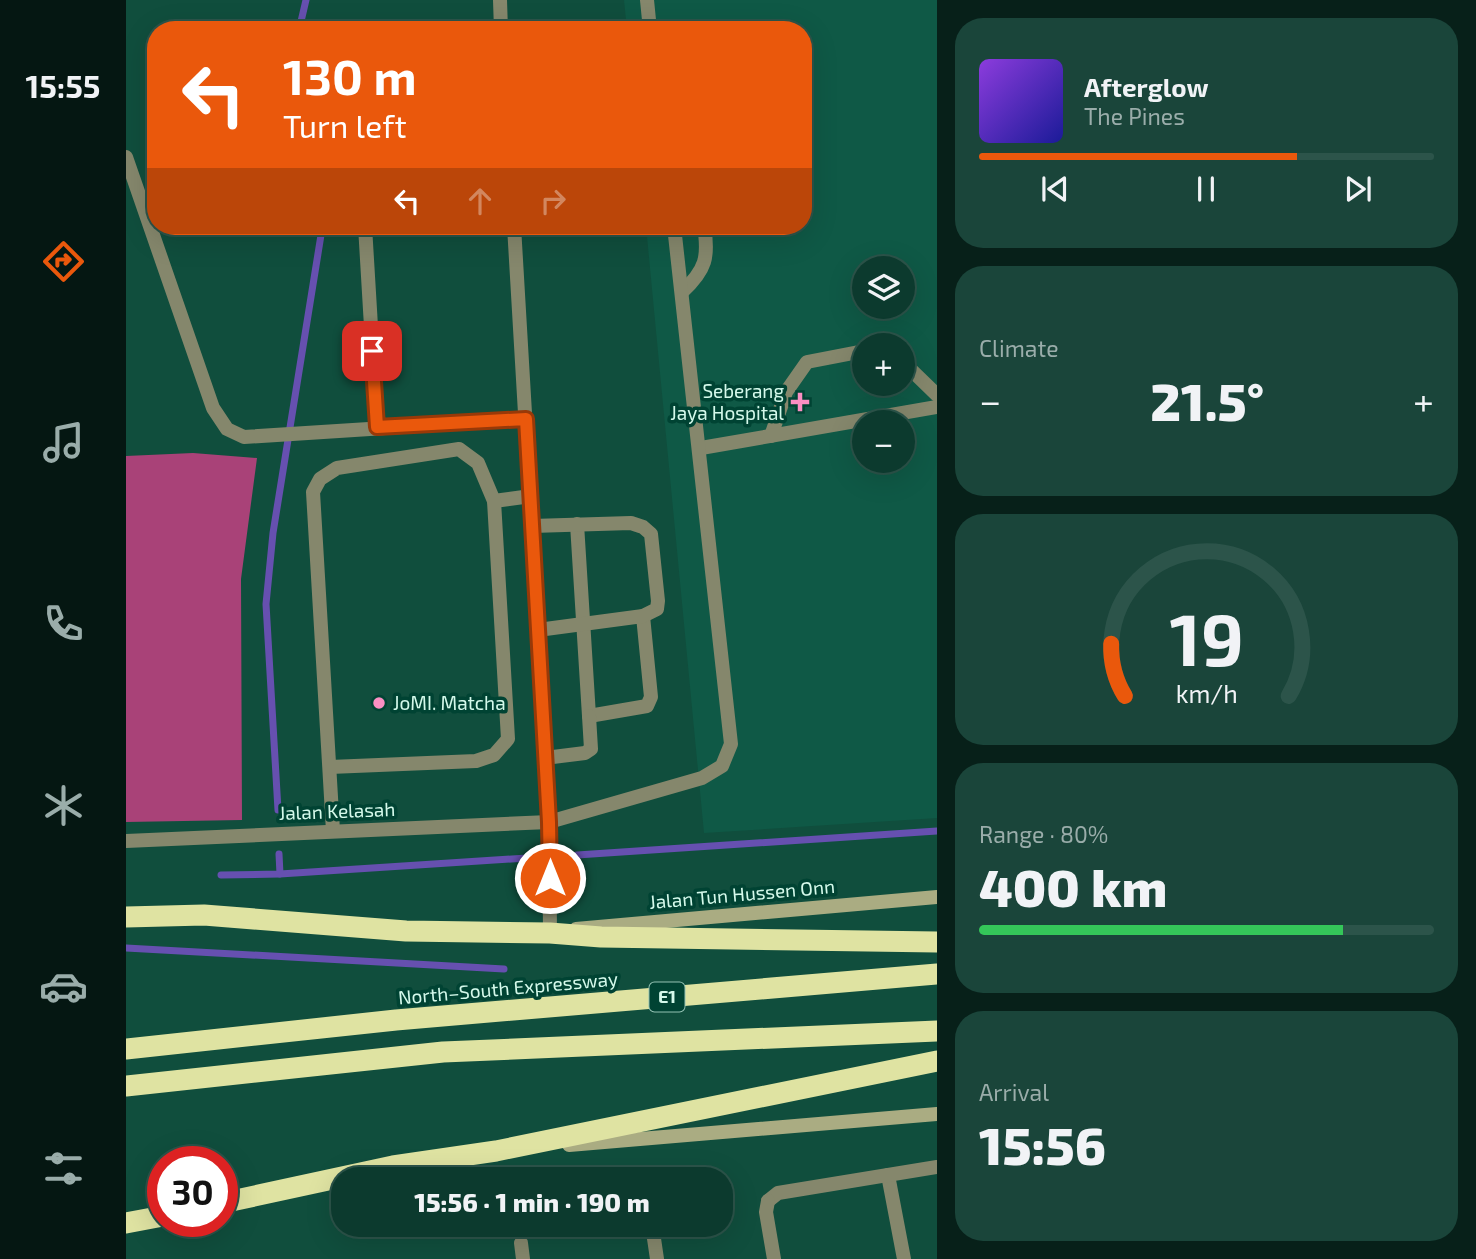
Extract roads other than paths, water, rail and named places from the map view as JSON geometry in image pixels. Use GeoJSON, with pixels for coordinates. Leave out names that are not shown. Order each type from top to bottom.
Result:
{"type":"FeatureCollection","features":[{"type":"Feature","properties":{"kind":"highway"},"geometry":{"type":"LineString","coordinates":[[126,917],[204,915],[407,931],[550,933],[615,938],[937,942]]}},
{"type":"Feature","properties":{"kind":"highway","name":"North–South Expressway"},"geometry":{"type":"LineString","coordinates":[[126,1049],[396,1020],[937,974]]}},
{"type":"Feature","properties":{"kind":"highway"},"geometry":{"type":"LineString","coordinates":[[126,1086],[443,1052],[937,1031]]}},
{"type":"Feature","properties":{"kind":"highway"},"geometry":{"type":"LineString","coordinates":[[238,1200],[393,1166],[496,1151],[937,1062]]}},
{"type":"Feature","properties":{"kind":"highway"},"geometry":{"type":"LineString","coordinates":[[126,1223],[147,1219]]}},
{"type":"Feature","properties":{"kind":"main road","name":"Jalan Tun Hussen Onn"},"geometry":{"type":"LineString","coordinates":[[550,933],[598,925],[937,897]]}},
{"type":"Feature","properties":{"kind":"main road"},"geometry":{"type":"LineString","coordinates":[[496,1151],[937,1114]]}},
{"type":"Feature","properties":{"kind":"street"},"geometry":{"type":"LineString","coordinates":[[500,0],[501,21]]}},
{"type":"Feature","properties":{"kind":"street"},"geometry":{"type":"LineString","coordinates":[[647,0],[649,21]]}},
{"type":"Feature","properties":{"kind":"street"},"geometry":{"type":"LineString","coordinates":[[126,158],[147,218]]}},
{"type":"Feature","properties":{"kind":"street"},"geometry":{"type":"LineString","coordinates":[[153,235],[213,408],[227,429],[244,437],[526,419]]}},
{"type":"Feature","properties":{"kind":"street"},"geometry":{"type":"LineString","coordinates":[[366,235],[377,427]]}},
{"type":"Feature","properties":{"kind":"street"},"geometry":{"type":"LineString","coordinates":[[515,235],[549,822],[550,933]]}},
{"type":"Feature","properties":{"kind":"street","name":"Jalan Kelasah"},"geometry":{"type":"LineString","coordinates":[[126,841],[549,822],[702,778],[722,766],[731,744],[701,447],[675,235]]}},
{"type":"Feature","properties":{"kind":"street"},"geometry":{"type":"LineString","coordinates":[[682,292],[699,276],[708,251],[705,235]]}},
{"type":"Feature","properties":{"kind":"street"},"geometry":{"type":"LineString","coordinates":[[771,436],[786,392],[807,362],[852,353]]}},
{"type":"Feature","properties":{"kind":"street"},"geometry":{"type":"LineString","coordinates":[[915,374],[937,395]]}},
{"type":"Feature","properties":{"kind":"street"},"geometry":{"type":"LineString","coordinates":[[701,447],[937,407]]}},
{"type":"Feature","properties":{"kind":"street"},"geometry":{"type":"LineString","coordinates":[[330,767],[476,761],[494,755],[508,739],[494,500],[478,463],[459,449],[337,468],[320,479],[313,492],[332,831]]}},
{"type":"Feature","properties":{"kind":"street"},"geometry":{"type":"LineString","coordinates":[[494,500],[531,496]]}},
{"type":"Feature","properties":{"kind":"street"},"geometry":{"type":"LineString","coordinates":[[532,526],[631,523],[643,527],[651,534],[658,601],[657,608],[643,616],[538,630]]}},
{"type":"Feature","properties":{"kind":"street"},"geometry":{"type":"LineString","coordinates":[[545,758],[585,753],[591,749],[577,524]]}},
{"type":"Feature","properties":{"kind":"street"},"geometry":{"type":"LineString","coordinates":[[589,716],[647,706],[651,697],[643,616]]}},
{"type":"Feature","properties":{"kind":"street"},"geometry":{"type":"LineString","coordinates":[[774,1259],[766,1212],[768,1201],[778,1193],[937,1167]]}},
{"type":"Feature","properties":{"kind":"street"},"geometry":{"type":"LineString","coordinates":[[888,1175],[904,1259]]}},
{"type":"Feature","properties":{"kind":"street"},"geometry":{"type":"LineString","coordinates":[[654,1237],[657,1259]]}},
{"type":"Feature","properties":{"kind":"street"},"geometry":{"type":"LineString","coordinates":[[521,1243],[523,1259]]}},
{"type":"Feature","properties":{"kind":"waterway"},"geometry":{"type":"LineString","coordinates":[[301,21],[306,0]]}},
{"type":"Feature","properties":{"kind":"waterway"},"geometry":{"type":"LineString","coordinates":[[278,810],[266,604],[273,533],[321,235]]}},
{"type":"Feature","properties":{"kind":"waterway"},"geometry":{"type":"LineString","coordinates":[[577,855],[937,831]]}},
{"type":"Feature","properties":{"kind":"waterway"},"geometry":{"type":"LineString","coordinates":[[279,854],[280,874]]}},
{"type":"Feature","properties":{"kind":"waterway"},"geometry":{"type":"LineString","coordinates":[[221,875],[280,874],[542,857]]}},
{"type":"Feature","properties":{"kind":"waterway"},"geometry":{"type":"LineString","coordinates":[[126,948],[504,969]]}},
{"type":"Feature","properties":{"kind":"place","name":"Seberang Jaya Hospital"},"geometry":{"type":"Point","coordinates":[800,402]}},
{"type":"Feature","properties":{"kind":"place","name":"JoMI. Matcha"},"geometry":{"type":"Point","coordinates":[379,703]}}]}
